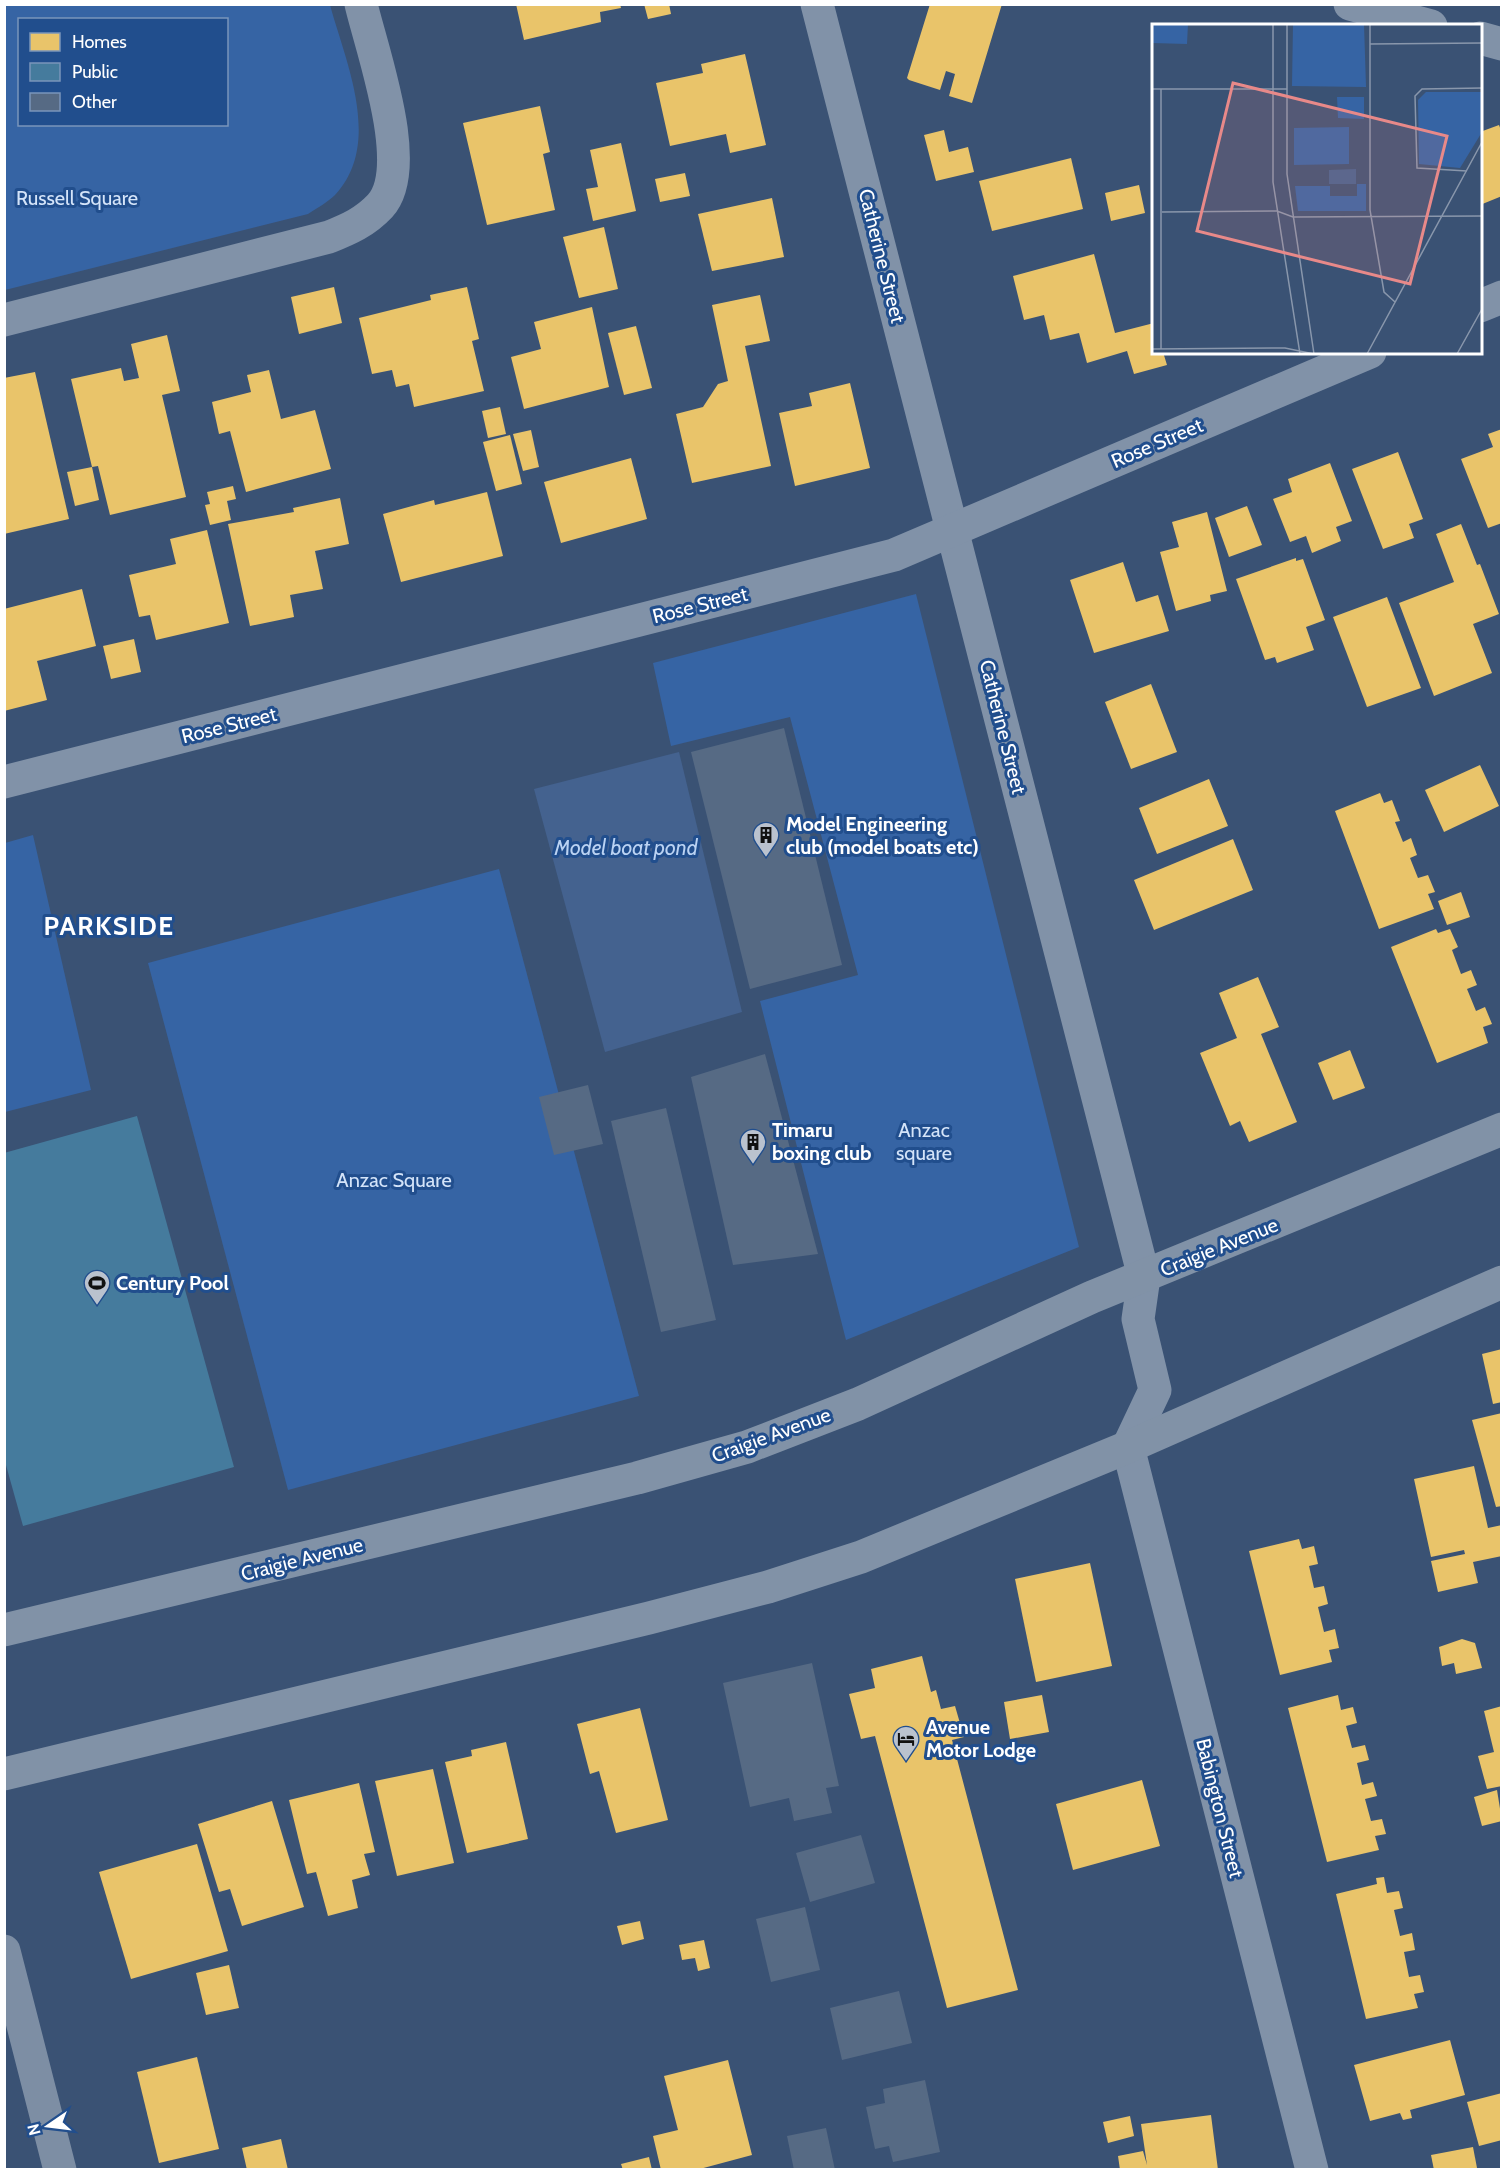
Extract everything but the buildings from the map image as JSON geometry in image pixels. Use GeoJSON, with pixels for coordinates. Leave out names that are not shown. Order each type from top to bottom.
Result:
{"type":"FeatureCollection","features":[{"type":"Feature","properties":{"kind":"highway","name":"Craigie Avenue"},"geometry":{"type":"LineString","coordinates":[[4,1630],[626,1481],[747,1447],[858,1404],[1092,1297],[1502,1129]]}},
{"type":"Feature","properties":{"kind":"highway"},"geometry":{"type":"LineString","coordinates":[[4,1774],[768,1587],[861,1557],[1128,1447],[1502,1282]]}},
{"type":"Feature","properties":{"kind":"street"},"geometry":{"type":"LineString","coordinates":[[4,320],[329,237],[358,226],[382,205],[391,183],[395,158],[390,119],[361,4]]}},
{"type":"Feature","properties":{"kind":"street","name":"Catherine Street"},"geometry":{"type":"LineString","coordinates":[[817,4],[1144,1277],[1138,1319],[1155,1390],[1128,1447]]}},
{"type":"Feature","properties":{"kind":"street"},"geometry":{"type":"LineString","coordinates":[[1350,4],[1424,24]]}},
{"type":"Feature","properties":{"kind":"street"},"geometry":{"type":"LineString","coordinates":[[1482,39],[1502,44]]}},
{"type":"Feature","properties":{"kind":"street"},"geometry":{"type":"LineString","coordinates":[[1482,305],[1502,297]]}},
{"type":"Feature","properties":{"kind":"street","name":"Rose Street"},"geometry":{"type":"LineString","coordinates":[[4,782],[894,555],[1365,354]]}},
{"type":"Feature","properties":{"kind":"street","name":"Babington Street"},"geometry":{"type":"LineString","coordinates":[[1128,1447],[1312,2169]]}},
{"type":"Feature","properties":{"kind":"street"},"geometry":{"type":"LineString","coordinates":[[4,1951],[60,2169]]}},
{"type":"Feature","properties":{"kind":"green space","name":"Russell Square"},"geometry":{"type":"Polygon","coordinates":[[[5,4],[330,5],[356,102],[359,127],[357,152],[349,174],[335,195],[308,214],[5,290],[5,4]]]}},
{"type":"Feature","properties":{"kind":"green space","name":"Anzac square"},"geometry":{"type":"Polygon","coordinates":[[[916,594],[1079,1247],[846,1340],[760,1001],[858,975],[790,717],[671,746],[653,663],[916,594]]]}},
{"type":"Feature","properties":{"kind":"green space"},"geometry":{"type":"Polygon","coordinates":[[[33,835],[91,1090],[5,1112],[5,843],[33,835]]]}},
{"type":"Feature","properties":{"kind":"green space","name":"Anzac Square"},"geometry":{"type":"Polygon","coordinates":[[[499,869],[639,1396],[288,1490],[148,963],[499,869]]]}},
{"type":"Feature","properties":{"kind":"water","name":"Model boat pond"},"geometry":{"type":"Polygon","coordinates":[[[679,752],[742,1012],[605,1052],[534,789],[679,752]]]}},
{"type":"Feature","properties":{"kind":"place","name":"Model Engineering club (model boats etc)"},"geometry":{"type":"Point","coordinates":[766,858]}},
{"type":"Feature","properties":{"kind":"place","name":"Timaru boxing club"},"geometry":{"type":"Point","coordinates":[753,1165]}},
{"type":"Feature","properties":{"kind":"place","name":"Century Pool"},"geometry":{"type":"Point","coordinates":[97,1306]}},
{"type":"Feature","properties":{"kind":"place","name":"Avenue Motor Lodge"},"geometry":{"type":"Point","coordinates":[906,1762]}},
{"type":"Feature","properties":{"kind":"district","name":"PARKSIDE"},"geometry":{"type":"Point","coordinates":[109,926]}}]}
